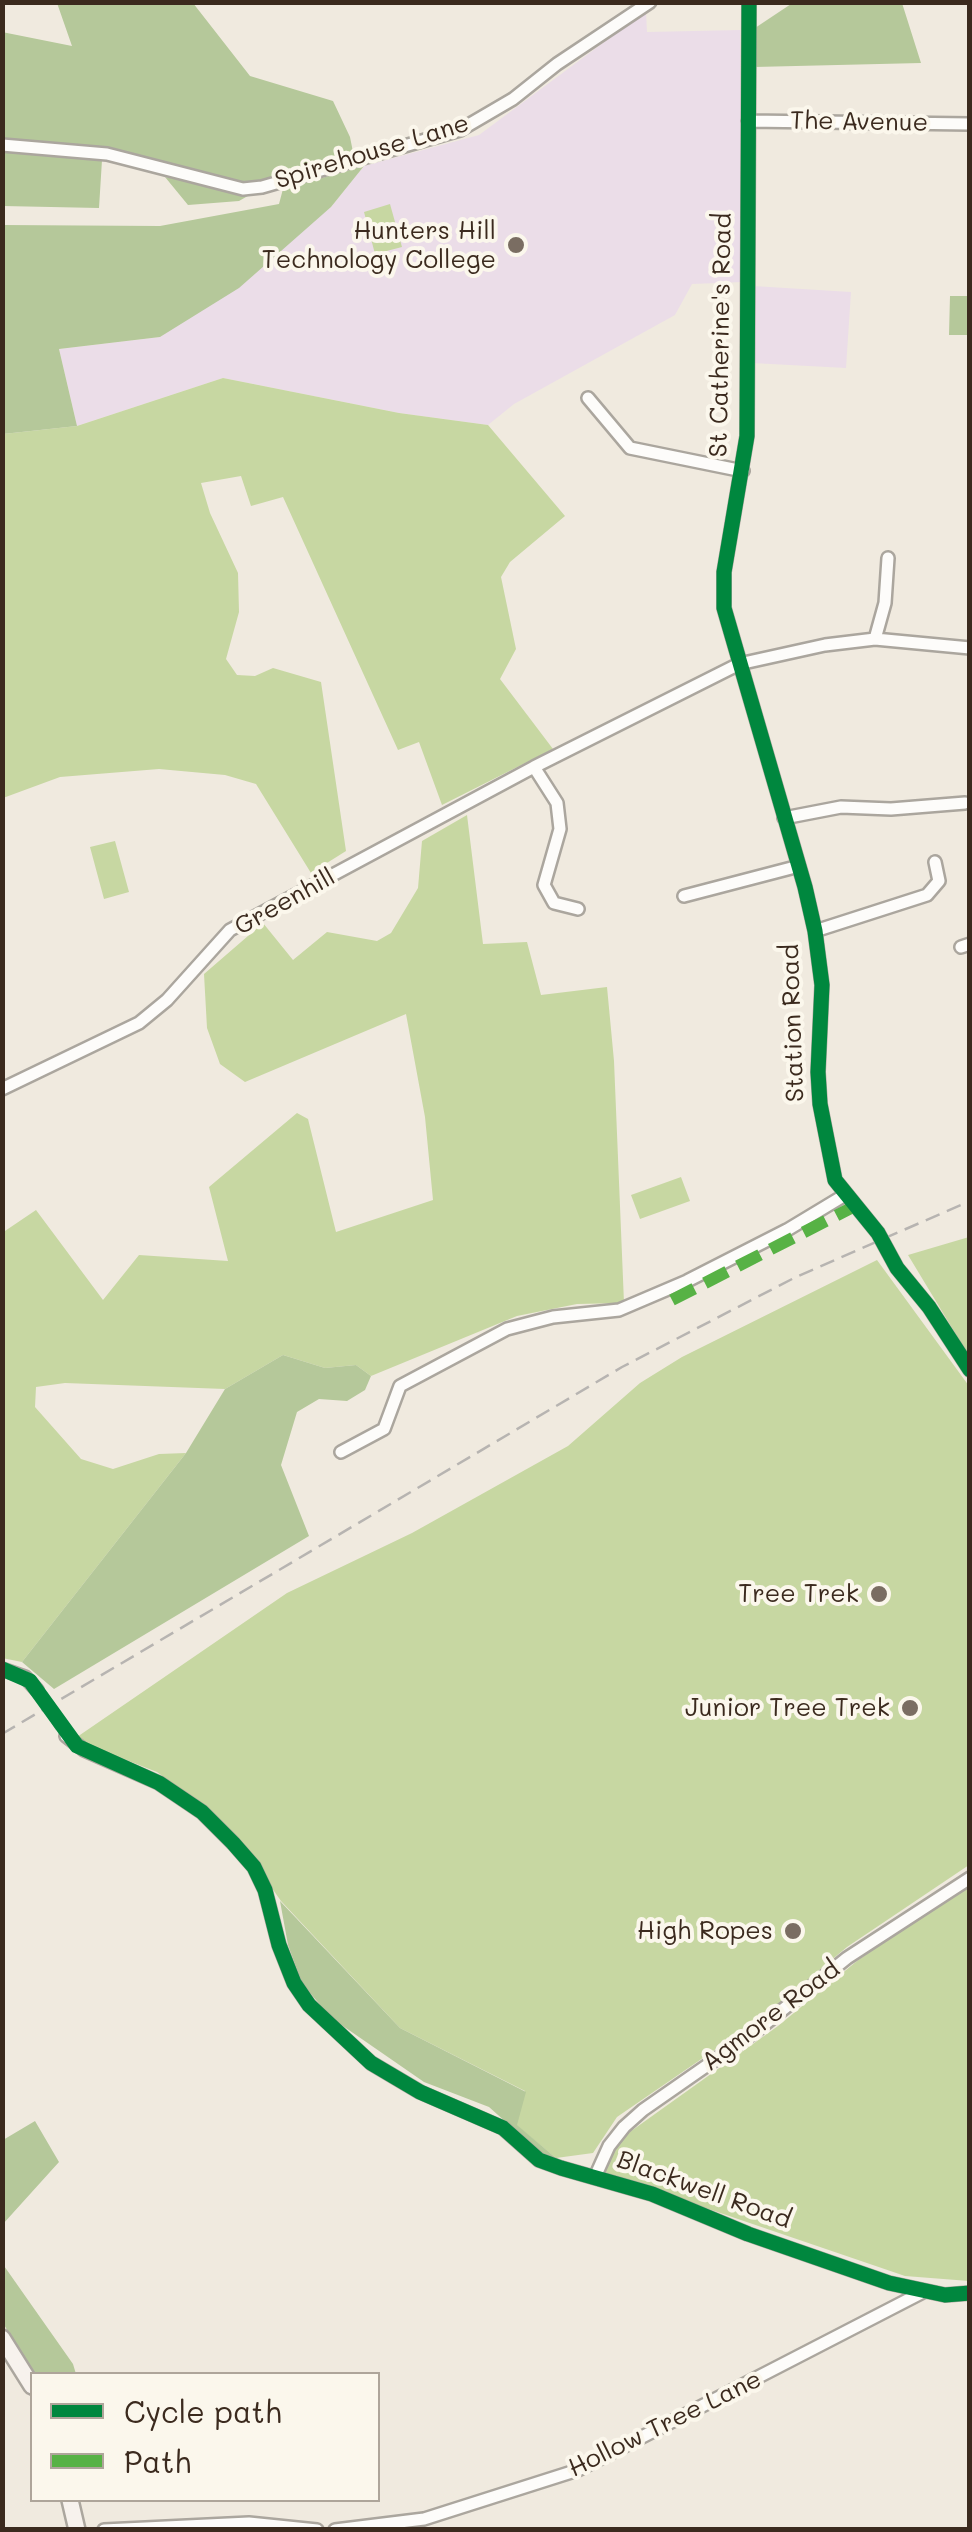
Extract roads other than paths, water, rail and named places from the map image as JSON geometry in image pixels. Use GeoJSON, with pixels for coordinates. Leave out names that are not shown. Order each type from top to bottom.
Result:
{"type":"FeatureCollection","features":[{"type":"Feature","properties":{"kind":"main road"},"geometry":{"type":"LineString","coordinates":[[2,2338],[30,2383]]}},
{"type":"Feature","properties":{"kind":"main road"},"geometry":{"type":"LineString","coordinates":[[71,2502],[78,2530]]}},
{"type":"Feature","properties":{"kind":"street","name":"Spirehouse Lane"},"geometry":{"type":"LineString","coordinates":[[2,145],[106,154],[243,189],[262,187],[460,130],[514,98],[650,2]]}},
{"type":"Feature","properties":{"kind":"street","name":"St Catherine's Road"},"geometry":{"type":"LineString","coordinates":[[739,664],[724,608],[723,588],[747,436],[750,2]]}},
{"type":"Feature","properties":{"kind":"street","name":"The Avenue"},"geometry":{"type":"LineString","coordinates":[[748,120],[970,124]]}},
{"type":"Feature","properties":{"kind":"street"},"geometry":{"type":"LineString","coordinates":[[588,398],[630,448],[743,471]]}},
{"type":"Feature","properties":{"kind":"street"},"geometry":{"type":"LineString","coordinates":[[875,638],[885,603],[888,558]]}},
{"type":"Feature","properties":{"kind":"street","name":"Greenhill"},"geometry":{"type":"LineString","coordinates":[[2,1089],[138,1023],[167,1000],[230,930],[534,767],[739,664],[875,638],[970,648]]}},
{"type":"Feature","properties":{"kind":"street","name":"Station Road"},"geometry":{"type":"LineString","coordinates":[[739,664],[815,932],[822,985],[820,1104],[830,1164],[845,1195],[872,1226],[970,1370]]}},
{"type":"Feature","properties":{"kind":"street"},"geometry":{"type":"LineString","coordinates":[[534,767],[557,803],[560,829],[544,885],[554,903],[578,909]]}},
{"type":"Feature","properties":{"kind":"street"},"geometry":{"type":"LineString","coordinates":[[784,818],[840,807],[891,809],[965,803]]}},
{"type":"Feature","properties":{"kind":"street"},"geometry":{"type":"LineString","coordinates":[[815,932],[927,895],[938,881],[935,862]]}},
{"type":"Feature","properties":{"kind":"street"},"geometry":{"type":"LineString","coordinates":[[684,896],[799,866]]}},
{"type":"Feature","properties":{"kind":"street"},"geometry":{"type":"LineString","coordinates":[[342,1452],[384,1429],[400,1386],[507,1329],[553,1316],[619,1310],[686,1282],[845,1195]]}},
{"type":"Feature","properties":{"kind":"street"},"geometry":{"type":"LineString","coordinates":[[2,1669],[25,1677],[37,1690]]}},
{"type":"Feature","properties":{"kind":"street","name":"Blackwell Road"},"geometry":{"type":"LineString","coordinates":[[66,1736],[84,1750],[159,1782],[202,1812],[233,1843],[254,1867],[265,1890],[294,1984],[309,2006],[371,2063],[420,2092],[503,2128],[540,2160],[652,2194],[748,2234],[923,2292],[970,2293]]}},
{"type":"Feature","properties":{"kind":"street","name":"Agmore Road"},"geometry":{"type":"LineString","coordinates":[[595,2176],[609,2146],[643,2110],[755,2032],[846,1958],[970,1878]]}},
{"type":"Feature","properties":{"kind":"street","name":"Hollow Tree Lane"},"geometry":{"type":"LineString","coordinates":[[335,2530],[424,2519],[578,2470],[923,2292]]}},
{"type":"Feature","properties":{"kind":"street"},"geometry":{"type":"LineString","coordinates":[[104,2530],[249,2523],[317,2530]]}},
{"type":"Feature","properties":{"kind":"tunnel"},"geometry":{"type":"LineString","coordinates":[[37,1690],[66,1736]]}},
{"type":"Feature","properties":{"kind":"railway"},"geometry":{"type":"LineString","coordinates":[[2,1734],[622,1367],[796,1277],[970,1201]]}},
{"type":"Feature","properties":{"kind":"place","name":"Hunters Hill Technology College"},"geometry":{"type":"Point","coordinates":[516,245]}},
{"type":"Feature","properties":{"kind":"place","name":"Tree Trek"},"geometry":{"type":"Point","coordinates":[879,1594]}},
{"type":"Feature","properties":{"kind":"place","name":"Junior Tree Trek"},"geometry":{"type":"Point","coordinates":[910,1708]}},
{"type":"Feature","properties":{"kind":"place","name":"High Ropes"},"geometry":{"type":"Point","coordinates":[793,1931]}}]}
